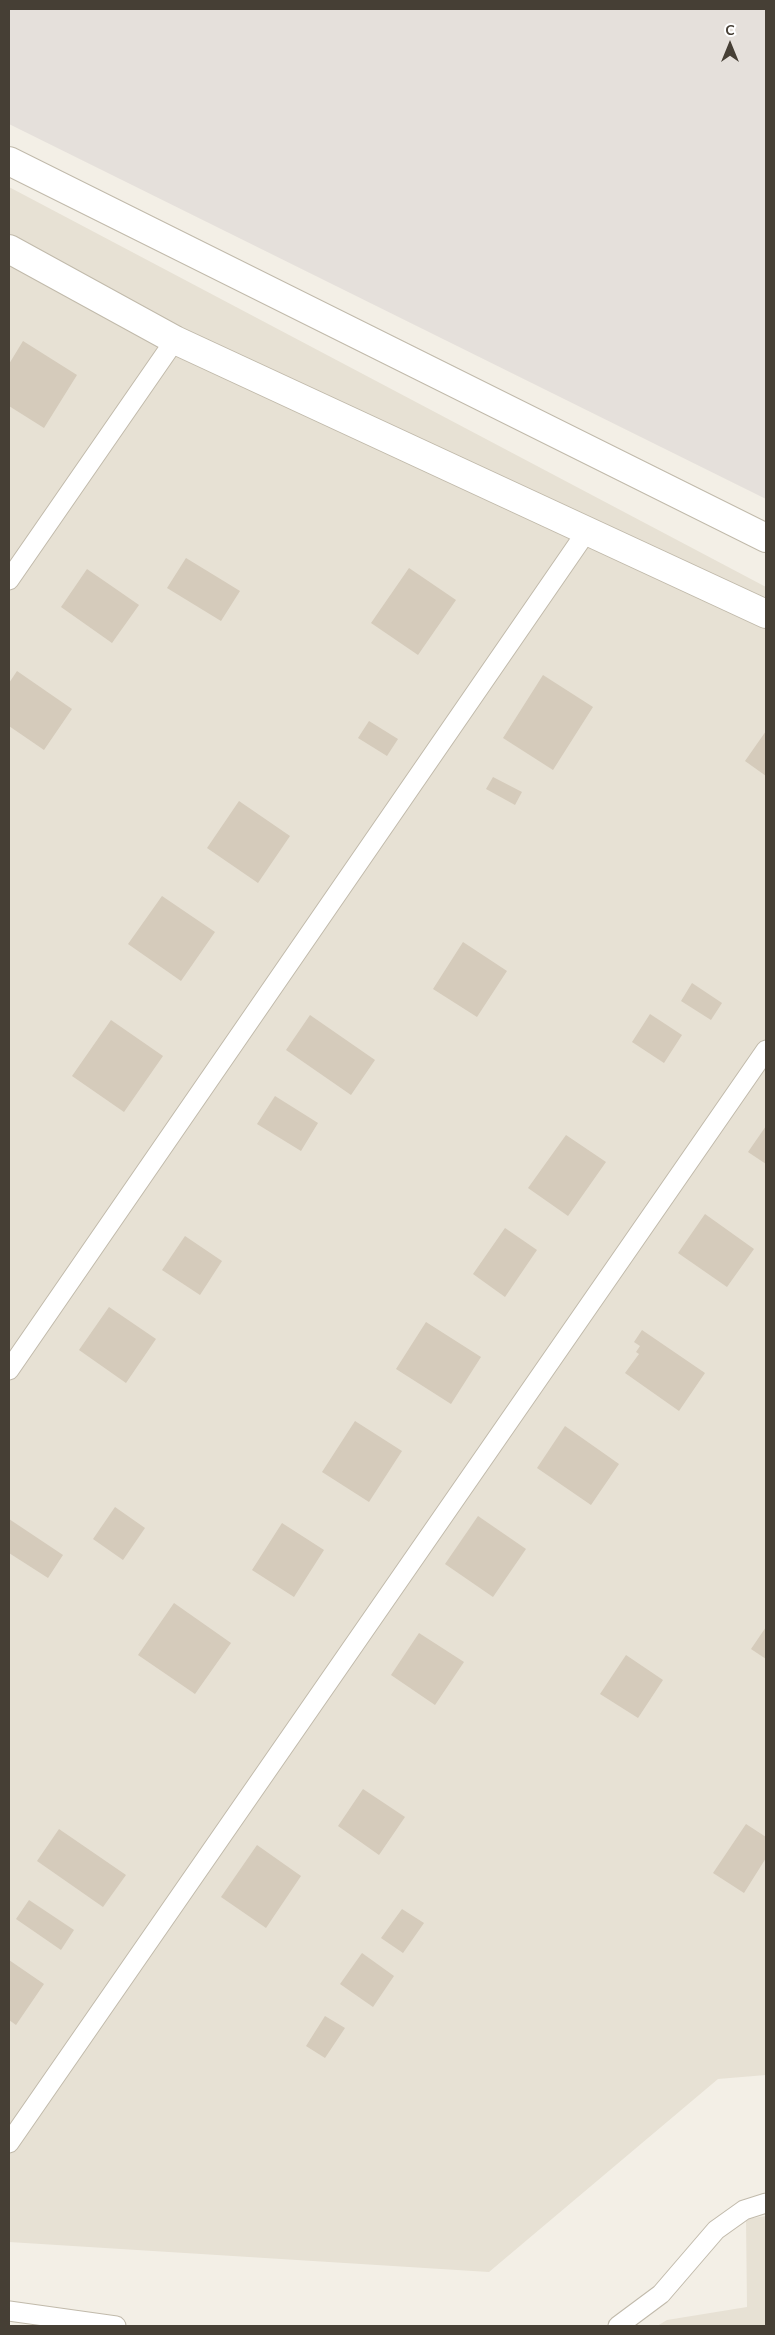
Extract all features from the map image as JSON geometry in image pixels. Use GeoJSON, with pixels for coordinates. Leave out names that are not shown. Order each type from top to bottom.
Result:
{"type":"FeatureCollection","features":[{"type":"Feature","properties":{"kind":"street"},"geometry":{"type":"LineString","coordinates":[[9,161],[766,538]]}},
{"type":"Feature","properties":{"kind":"street"},"geometry":{"type":"LineString","coordinates":[[9,249],[175,340],[766,614]]}},
{"type":"Feature","properties":{"kind":"lane"},"geometry":{"type":"LineString","coordinates":[[9,580],[175,340]]}},
{"type":"Feature","properties":{"kind":"lane"},"geometry":{"type":"LineString","coordinates":[[9,1370],[587,531]]}},
{"type":"Feature","properties":{"kind":"lane"},"geometry":{"type":"LineString","coordinates":[[9,2143],[766,1050]]}},
{"type":"Feature","properties":{"kind":"lane"},"geometry":{"type":"LineString","coordinates":[[618,2326],[661,2294],[716,2230],[744,2210],[766,2203]]}},
{"type":"Feature","properties":{"kind":"lane"},"geometry":{"type":"LineString","coordinates":[[9,2312],[116,2326]]}},
{"type":"Feature","properties":{"kind":"shaded area"},"geometry":{"type":"Polygon","coordinates":[[[9,9],[766,9],[766,499],[9,124],[9,9]]]}},
{"type":"Feature","properties":{"kind":"shaded area"},"geometry":{"type":"Polygon","coordinates":[[[9,187],[766,587],[766,2075],[718,2079],[489,2272],[9,2242],[9,187]]]}},
{"type":"Feature","properties":{"kind":"shaded area"},"geometry":{"type":"Polygon","coordinates":[[[766,2216],[766,2326],[657,2326],[667,2320],[747,2307],[746,2219],[766,2216]]]}},
{"type":"Feature","properties":{"kind":"building"},"geometry":{"type":"Polygon","coordinates":[[[23,341],[77,375],[44,428],[9,406],[9,364],[23,341]]]}},
{"type":"Feature","properties":{"kind":"building"},"geometry":{"type":"Polygon","coordinates":[[[186,558],[240,591],[221,621],[167,588],[186,558]]]}},
{"type":"Feature","properties":{"kind":"building"},"geometry":{"type":"Polygon","coordinates":[[[409,568],[456,600],[418,655],[371,623],[409,568]]]}},
{"type":"Feature","properties":{"kind":"building"},"geometry":{"type":"Polygon","coordinates":[[[87,569],[139,605],[112,643],[61,607],[87,569]]]}},
{"type":"Feature","properties":{"kind":"building"},"geometry":{"type":"Polygon","coordinates":[[[17,671],[72,709],[44,750],[9,726],[9,683],[17,671]]]}},
{"type":"Feature","properties":{"kind":"building"},"geometry":{"type":"Polygon","coordinates":[[[543,675],[593,707],[553,770],[503,738],[543,675]]]}},
{"type":"Feature","properties":{"kind":"building"},"geometry":{"type":"Polygon","coordinates":[[[369,721],[398,739],[387,756],[358,738],[369,721]]]}},
{"type":"Feature","properties":{"kind":"building"},"geometry":{"type":"Polygon","coordinates":[[[766,731],[766,776],[745,761],[766,731]]]}},
{"type":"Feature","properties":{"kind":"building"},"geometry":{"type":"Polygon","coordinates":[[[493,777],[522,792],[515,805],[486,789],[493,777]]]}},
{"type":"Feature","properties":{"kind":"building"},"geometry":{"type":"Polygon","coordinates":[[[239,801],[290,836],[258,883],[207,848],[239,801]]]}},
{"type":"Feature","properties":{"kind":"building"},"geometry":{"type":"Polygon","coordinates":[[[162,896],[215,932],[181,981],[128,944],[162,896]]]}},
{"type":"Feature","properties":{"kind":"building"},"geometry":{"type":"Polygon","coordinates":[[[463,942],[507,971],[477,1017],[433,989],[463,942]]]}},
{"type":"Feature","properties":{"kind":"building"},"geometry":{"type":"Polygon","coordinates":[[[692,983],[722,1003],[711,1020],[681,1001],[692,983]]]}},
{"type":"Feature","properties":{"kind":"building"},"geometry":{"type":"Polygon","coordinates":[[[650,1014],[682,1035],[664,1063],[632,1042],[650,1014]]]}},
{"type":"Feature","properties":{"kind":"building"},"geometry":{"type":"Polygon","coordinates":[[[310,1015],[375,1060],[351,1095],[286,1050],[310,1015]]]}},
{"type":"Feature","properties":{"kind":"building"},"geometry":{"type":"Polygon","coordinates":[[[111,1020],[163,1056],[124,1112],[72,1076],[111,1020]]]}},
{"type":"Feature","properties":{"kind":"building"},"geometry":{"type":"Polygon","coordinates":[[[275,1096],[318,1123],[301,1151],[257,1124],[275,1096]]]}},
{"type":"Feature","properties":{"kind":"building"},"geometry":{"type":"Polygon","coordinates":[[[766,1126],[766,1164],[748,1152],[766,1126]]]}},
{"type":"Feature","properties":{"kind":"building"},"geometry":{"type":"Polygon","coordinates":[[[566,1135],[606,1162],[568,1216],[528,1188],[566,1135]]]}},
{"type":"Feature","properties":{"kind":"building"},"geometry":{"type":"Polygon","coordinates":[[[705,1214],[754,1249],[727,1287],[678,1253],[705,1214]]]}},
{"type":"Feature","properties":{"kind":"building"},"geometry":{"type":"Polygon","coordinates":[[[505,1228],[537,1250],[505,1297],[473,1274],[505,1228]]]}},
{"type":"Feature","properties":{"kind":"building"},"geometry":{"type":"Polygon","coordinates":[[[185,1236],[222,1261],[200,1295],[162,1270],[185,1236]]]}},
{"type":"Feature","properties":{"kind":"building"},"geometry":{"type":"Polygon","coordinates":[[[109,1307],[156,1339],[126,1383],[79,1350],[109,1307]]]}},
{"type":"Feature","properties":{"kind":"building"},"geometry":{"type":"Polygon","coordinates":[[[426,1322],[481,1357],[451,1404],[396,1369],[426,1322]]]}},
{"type":"Feature","properties":{"kind":"building"},"geometry":{"type":"Polygon","coordinates":[[[642,1330],[705,1373],[679,1411],[625,1373],[639,1354],[636,1352],[640,1346],[634,1342],[642,1330]]]}},
{"type":"Feature","properties":{"kind":"building"},"geometry":{"type":"Polygon","coordinates":[[[355,1421],[402,1451],[369,1502],[322,1472],[355,1421]]]}},
{"type":"Feature","properties":{"kind":"building"},"geometry":{"type":"Polygon","coordinates":[[[565,1426],[619,1464],[591,1505],[537,1468],[565,1426]]]}},
{"type":"Feature","properties":{"kind":"building"},"geometry":{"type":"Polygon","coordinates":[[[115,1507],[145,1528],[123,1560],[93,1539],[115,1507]]]}},
{"type":"Feature","properties":{"kind":"building"},"geometry":{"type":"Polygon","coordinates":[[[478,1516],[526,1549],[493,1597],[445,1564],[478,1516]]]}},
{"type":"Feature","properties":{"kind":"building"},"geometry":{"type":"Polygon","coordinates":[[[9,1519],[63,1555],[48,1578],[9,1553],[9,1519]]]}},
{"type":"Feature","properties":{"kind":"building"},"geometry":{"type":"Polygon","coordinates":[[[282,1523],[324,1550],[294,1597],[252,1570],[282,1523]]]}},
{"type":"Feature","properties":{"kind":"building"},"geometry":{"type":"Polygon","coordinates":[[[174,1603],[231,1643],[195,1694],[138,1655],[174,1603]]]}},
{"type":"Feature","properties":{"kind":"building"},"geometry":{"type":"Polygon","coordinates":[[[766,1627],[766,1659],[751,1649],[766,1627]]]}},
{"type":"Feature","properties":{"kind":"building"},"geometry":{"type":"Polygon","coordinates":[[[419,1633],[464,1662],[435,1705],[391,1675],[419,1633]]]}},
{"type":"Feature","properties":{"kind":"building"},"geometry":{"type":"Polygon","coordinates":[[[626,1655],[663,1680],[638,1718],[600,1694],[626,1655]]]}},
{"type":"Feature","properties":{"kind":"building"},"geometry":{"type":"Polygon","coordinates":[[[363,1789],[405,1817],[379,1855],[338,1826],[363,1789]]]}},
{"type":"Feature","properties":{"kind":"building"},"geometry":{"type":"Polygon","coordinates":[[[746,1824],[766,1837],[766,1858],[744,1893],[713,1873],[746,1824]]]}},
{"type":"Feature","properties":{"kind":"building"},"geometry":{"type":"Polygon","coordinates":[[[59,1829],[126,1875],[103,1907],[37,1861],[59,1829]]]}},
{"type":"Feature","properties":{"kind":"building"},"geometry":{"type":"Polygon","coordinates":[[[257,1845],[301,1876],[266,1928],[221,1897],[257,1845]]]}},
{"type":"Feature","properties":{"kind":"building"},"geometry":{"type":"Polygon","coordinates":[[[29,1900],[74,1930],[61,1950],[16,1919],[29,1900]]]}},
{"type":"Feature","properties":{"kind":"building"},"geometry":{"type":"Polygon","coordinates":[[[402,1909],[424,1923],[403,1953],[381,1938],[402,1909]]]}},
{"type":"Feature","properties":{"kind":"building"},"geometry":{"type":"Polygon","coordinates":[[[362,1953],[394,1976],[373,2007],[340,1984],[362,1953]]]}},
{"type":"Feature","properties":{"kind":"building"},"geometry":{"type":"Polygon","coordinates":[[[9,1960],[44,1984],[16,2025],[9,2020],[9,1960]]]}},
{"type":"Feature","properties":{"kind":"building"},"geometry":{"type":"Polygon","coordinates":[[[325,2016],[345,2028],[325,2058],[306,2046],[325,2016]]]}}]}
